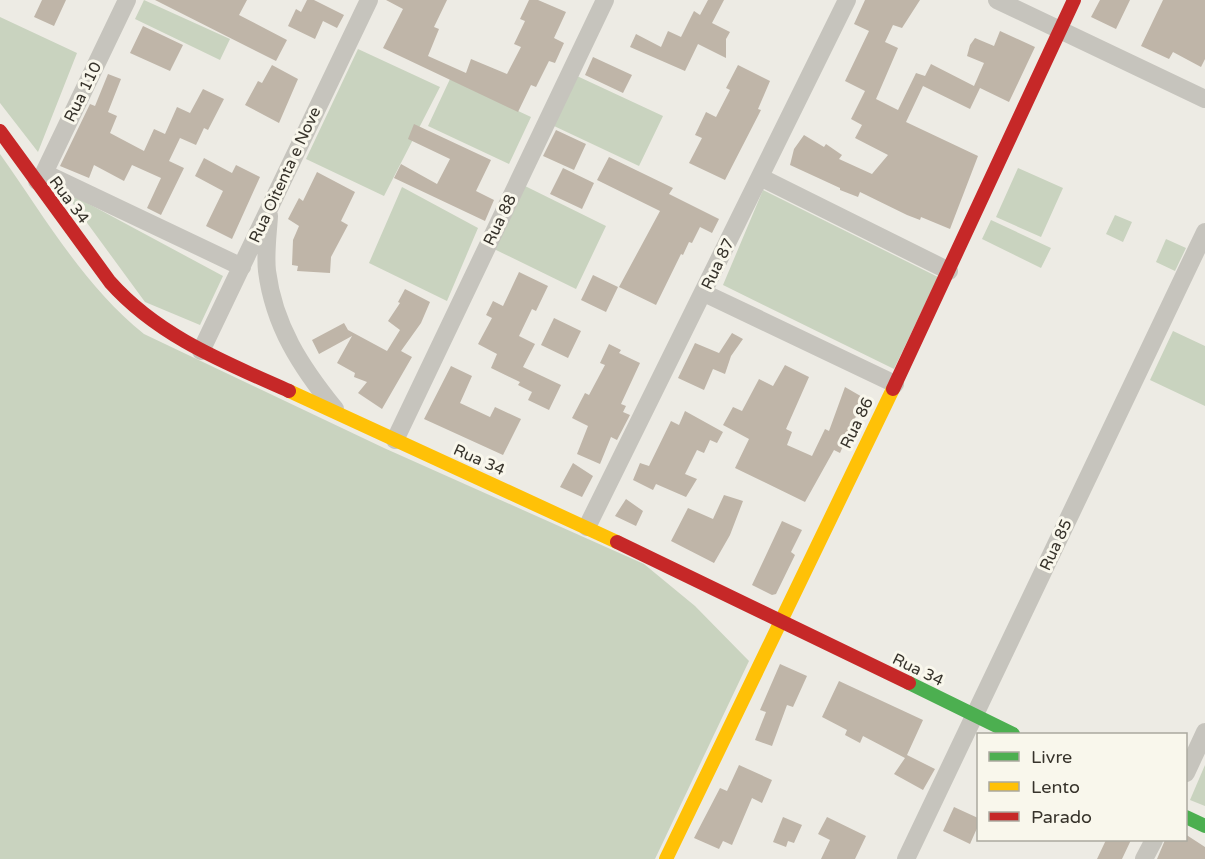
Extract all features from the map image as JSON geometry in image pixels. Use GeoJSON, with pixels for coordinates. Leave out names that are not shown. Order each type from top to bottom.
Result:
{"type":"FeatureCollection","features":[{"type":"Feature","properties":{"kind":"street","name":"Rua 110"},"geometry":{"type":"LineString","coordinates":[[40,178],[127,0]]}},
{"type":"Feature","properties":{"kind":"street","name":"Rua Oitenta e Nove"},"geometry":{"type":"LineString","coordinates":[[201,351],[369,0]]}},
{"type":"Feature","properties":{"kind":"street","name":"Rua 88"},"geometry":{"type":"LineString","coordinates":[[395,440],[605,0]]}},
{"type":"Feature","properties":{"kind":"street","name":"Rua 87"},"geometry":{"type":"LineString","coordinates":[[587,527],[847,0]]}},
{"type":"Feature","properties":{"kind":"street"},"geometry":{"type":"LineString","coordinates":[[998,0],[1205,99]]}},
{"type":"Feature","properties":{"kind":"street","name":"Rua 86"},"geometry":{"type":"LineString","coordinates":[[666,859],[949,271],[1074,0]]}},
{"type":"Feature","properties":{"kind":"street","name":"Rua 34"},"geometry":{"type":"LineString","coordinates":[[0,131],[40,178],[127,302],[149,322],[201,351],[587,527],[1009,733]]}},
{"type":"Feature","properties":{"kind":"street"},"geometry":{"type":"LineString","coordinates":[[760,177],[949,271]]}},
{"type":"Feature","properties":{"kind":"street"},"geometry":{"type":"LineString","coordinates":[[40,178],[242,267]]}},
{"type":"Feature","properties":{"kind":"street"},"geometry":{"type":"LineString","coordinates":[[269,208],[267,268],[273,302],[285,336],[297,359],[339,414]]}},
{"type":"Feature","properties":{"kind":"street","name":"Rua 85"},"geometry":{"type":"LineString","coordinates":[[906,859],[1205,232]]}},
{"type":"Feature","properties":{"kind":"street"},"geometry":{"type":"LineString","coordinates":[[704,292],[895,384]]}},
{"type":"Feature","properties":{"kind":"street"},"geometry":{"type":"LineString","coordinates":[[1187,769],[1205,732]]}},
{"type":"Feature","properties":{"kind":"street"},"geometry":{"type":"LineString","coordinates":[[1187,818],[1205,826]]}},
{"type":"Feature","properties":{"kind":"street"},"geometry":{"type":"LineString","coordinates":[[1144,859],[1153,841]]}},
{"type":"Feature","properties":{"kind":"green space"},"geometry":{"type":"Polygon","coordinates":[[[144,0],[230,39],[220,60],[135,19],[144,0]]]}},
{"type":"Feature","properties":{"kind":"green space"},"geometry":{"type":"Polygon","coordinates":[[[0,17],[77,53],[38,152],[0,103],[0,17]]]}},
{"type":"Feature","properties":{"kind":"green space"},"geometry":{"type":"Polygon","coordinates":[[[358,49],[440,87],[384,196],[306,159],[358,49]]]}},
{"type":"Feature","properties":{"kind":"green space"},"geometry":{"type":"Polygon","coordinates":[[[577,76],[663,116],[639,166],[554,126],[577,76]]]}},
{"type":"Feature","properties":{"kind":"green space"},"geometry":{"type":"Polygon","coordinates":[[[450,79],[531,117],[509,164],[428,126],[450,79]]]}},
{"type":"Feature","properties":{"kind":"green space"},"geometry":{"type":"Polygon","coordinates":[[[0,154],[49,226],[84,272],[122,315],[144,334],[384,448],[644,564],[695,606],[749,661],[655,859],[0,859],[0,154]]]}},
{"type":"Feature","properties":{"kind":"green space"},"geometry":{"type":"Polygon","coordinates":[[[1018,168],[1063,188],[1041,237],[996,217],[1018,168]]]}},
{"type":"Feature","properties":{"kind":"green space"},"geometry":{"type":"Polygon","coordinates":[[[525,186],[606,226],[576,289],[494,249],[525,186]]]}},
{"type":"Feature","properties":{"kind":"green space"},"geometry":{"type":"Polygon","coordinates":[[[402,187],[478,228],[447,301],[369,263],[402,187]]]}},
{"type":"Feature","properties":{"kind":"green space"},"geometry":{"type":"Polygon","coordinates":[[[63,190],[223,276],[200,325],[145,302],[63,190]]]}},
{"type":"Feature","properties":{"kind":"green space"},"geometry":{"type":"Polygon","coordinates":[[[763,190],[938,277],[894,369],[723,285],[763,190]]]}},
{"type":"Feature","properties":{"kind":"green space"},"geometry":{"type":"Polygon","coordinates":[[[1115,215],[1132,222],[1123,242],[1106,234],[1115,215]]]}},
{"type":"Feature","properties":{"kind":"green space"},"geometry":{"type":"Polygon","coordinates":[[[991,220],[1051,248],[1041,268],[982,239],[991,220]]]}},
{"type":"Feature","properties":{"kind":"green space"},"geometry":{"type":"Polygon","coordinates":[[[1166,239],[1186,248],[1175,271],[1156,262],[1166,239]]]}},
{"type":"Feature","properties":{"kind":"green space"},"geometry":{"type":"Polygon","coordinates":[[[1173,331],[1205,346],[1205,406],[1150,380],[1173,331]]]}},
{"type":"Feature","properties":{"kind":"green space"},"geometry":{"type":"Polygon","coordinates":[[[1205,765],[1205,806],[1190,800],[1205,765]]]}},
{"type":"Feature","properties":{"kind":"building"},"geometry":{"type":"Polygon","coordinates":[[[42,0],[66,0],[54,26],[34,17],[42,0]]]}},
{"type":"Feature","properties":{"kind":"building"},"geometry":{"type":"Polygon","coordinates":[[[155,0],[247,0],[239,15],[287,40],[276,61],[155,0]]]}},
{"type":"Feature","properties":{"kind":"building"},"geometry":{"type":"Polygon","coordinates":[[[307,0],[314,0],[344,15],[337,28],[323,21],[315,39],[288,26],[296,9],[301,12],[307,0]]]}},
{"type":"Feature","properties":{"kind":"building"},"geometry":{"type":"Polygon","coordinates":[[[386,0],[447,0],[434,27],[439,29],[428,56],[466,73],[471,59],[507,74],[521,47],[514,44],[525,21],[520,19],[529,0],[538,0],[566,12],[554,38],[564,43],[555,63],[549,61],[536,87],[531,85],[518,112],[383,48],[403,9],[386,0]]]}},
{"type":"Feature","properties":{"kind":"building"},"geometry":{"type":"Polygon","coordinates":[[[708,0],[724,0],[712,23],[730,32],[726,39],[726,58],[698,44],[685,71],[630,47],[636,34],[661,47],[668,31],[681,37],[694,11],[700,15],[708,0]]]}},
{"type":"Feature","properties":{"kind":"building"},"geometry":{"type":"Polygon","coordinates":[[[865,0],[920,0],[902,28],[893,25],[885,42],[898,48],[876,99],[898,110],[916,73],[925,76],[931,64],[974,86],[984,63],[967,56],[975,38],[994,46],[1000,31],[1035,47],[1009,102],[980,88],[970,109],[923,86],[906,122],[978,156],[950,229],[921,217],[920,220],[907,215],[860,192],[858,197],[840,190],[790,165],[794,149],[804,135],[824,147],[826,144],[842,155],[839,159],[872,174],[888,155],[855,138],[862,125],[851,119],[865,91],[845,81],[869,31],[854,24],[865,0]]]}},
{"type":"Feature","properties":{"kind":"building"},"geometry":{"type":"Polygon","coordinates":[[[1100,0],[1130,0],[1116,29],[1091,17],[1100,0]]]}},
{"type":"Feature","properties":{"kind":"building"},"geometry":{"type":"Polygon","coordinates":[[[1163,0],[1205,0],[1205,59],[1201,67],[1173,52],[1169,59],[1141,46],[1163,0]]]}},
{"type":"Feature","properties":{"kind":"building"},"geometry":{"type":"Polygon","coordinates":[[[143,26],[183,45],[170,71],[130,53],[143,26]]]}},
{"type":"Feature","properties":{"kind":"building"},"geometry":{"type":"Polygon","coordinates":[[[593,57],[632,75],[623,93],[585,75],[593,57]]]}},
{"type":"Feature","properties":{"kind":"building"},"geometry":{"type":"Polygon","coordinates":[[[272,65],[298,79],[279,123],[245,105],[258,81],[262,83],[272,65]]]}},
{"type":"Feature","properties":{"kind":"building"},"geometry":{"type":"Polygon","coordinates":[[[738,65],[770,81],[758,109],[761,110],[725,180],[689,163],[702,138],[695,135],[706,112],[716,117],[730,90],[726,88],[738,65]]]}},
{"type":"Feature","properties":{"kind":"building"},"geometry":{"type":"Polygon","coordinates":[[[108,74],[121,79],[108,112],[117,116],[110,133],[144,151],[154,129],[165,134],[177,107],[190,113],[203,89],[224,99],[208,130],[204,128],[196,145],[180,138],[169,161],[184,168],[161,215],[147,208],[161,178],[132,165],[124,181],[94,165],[89,178],[60,166],[90,104],[95,106],[108,74]]]}},
{"type":"Feature","properties":{"kind":"building"},"geometry":{"type":"Polygon","coordinates":[[[414,124],[491,160],[476,191],[494,200],[485,221],[394,178],[401,164],[437,184],[450,159],[408,139],[414,124]]]}},
{"type":"Feature","properties":{"kind":"building"},"geometry":{"type":"Polygon","coordinates":[[[556,130],[586,144],[574,170],[543,156],[556,130]]]}},
{"type":"Feature","properties":{"kind":"building"},"geometry":{"type":"Polygon","coordinates":[[[609,157],[673,188],[669,194],[719,219],[712,233],[700,227],[692,243],[689,242],[656,305],[619,287],[660,211],[597,180],[609,157]]]}},
{"type":"Feature","properties":{"kind":"building"},"geometry":{"type":"Polygon","coordinates":[[[204,158],[232,173],[236,165],[260,177],[232,239],[206,226],[223,191],[195,176],[204,158]]]}},
{"type":"Feature","properties":{"kind":"building"},"geometry":{"type":"Polygon","coordinates":[[[563,168],[594,183],[582,209],[550,194],[563,168]]]}},
{"type":"Feature","properties":{"kind":"building"},"geometry":{"type":"Polygon","coordinates":[[[317,172],[355,192],[341,221],[348,225],[331,257],[330,273],[297,271],[298,266],[292,265],[293,240],[299,226],[288,219],[299,198],[303,201],[317,172]]]}},
{"type":"Feature","properties":{"kind":"building"},"geometry":{"type":"Polygon","coordinates":[[[519,272],[548,286],[536,311],[532,309],[519,336],[535,344],[523,367],[561,385],[549,410],[528,400],[532,392],[518,385],[520,382],[491,368],[497,354],[478,344],[492,318],[486,315],[493,301],[503,306],[519,272]]]}},
{"type":"Feature","properties":{"kind":"building"},"geometry":{"type":"Polygon","coordinates":[[[593,275],[618,287],[606,312],[581,300],[593,275]]]}},
{"type":"Feature","properties":{"kind":"building"},"geometry":{"type":"Polygon","coordinates":[[[405,289],[430,302],[421,323],[401,351],[412,357],[382,409],[358,393],[367,382],[354,377],[355,373],[337,363],[352,336],[319,354],[312,340],[344,323],[348,330],[387,351],[400,330],[388,321],[400,303],[398,302],[405,289]]]}},
{"type":"Feature","properties":{"kind":"building"},"geometry":{"type":"Polygon","coordinates":[[[554,318],[581,331],[568,358],[541,345],[554,318]]]}},
{"type":"Feature","properties":{"kind":"building"},"geometry":{"type":"Polygon","coordinates":[[[732,333],[743,339],[731,356],[725,374],[713,369],[704,390],[678,378],[695,343],[719,353],[732,333]]]}},
{"type":"Feature","properties":{"kind":"building"},"geometry":{"type":"Polygon","coordinates":[[[609,344],[621,350],[619,353],[640,363],[621,404],[626,406],[623,412],[630,415],[617,440],[611,437],[600,464],[577,454],[588,426],[572,418],[585,393],[589,395],[605,365],[600,363],[609,344]]]}},
{"type":"Feature","properties":{"kind":"building"},"geometry":{"type":"Polygon","coordinates":[[[785,365],[809,377],[786,429],[792,432],[787,445],[812,456],[825,429],[829,431],[845,387],[864,398],[840,453],[834,450],[805,502],[735,468],[749,439],[723,425],[733,407],[742,411],[759,379],[773,386],[785,365]]]}},
{"type":"Feature","properties":{"kind":"building"},"geometry":{"type":"Polygon","coordinates":[[[451,366],[472,376],[460,403],[490,417],[495,407],[521,419],[503,455],[424,419],[451,366]]]}},
{"type":"Feature","properties":{"kind":"building"},"geometry":{"type":"Polygon","coordinates":[[[685,411],[723,432],[717,443],[710,440],[704,453],[697,450],[685,474],[697,479],[686,497],[656,484],[653,490],[633,480],[640,463],[649,466],[671,421],[679,425],[685,411]]]}},
{"type":"Feature","properties":{"kind":"building"},"geometry":{"type":"Polygon","coordinates":[[[573,463],[593,476],[582,497],[560,487],[573,463]]]}},
{"type":"Feature","properties":{"kind":"building"},"geometry":{"type":"Polygon","coordinates":[[[724,495],[743,501],[730,535],[714,563],[671,541],[688,508],[713,519],[724,495]]]}},
{"type":"Feature","properties":{"kind":"building"},"geometry":{"type":"Polygon","coordinates":[[[626,499],[643,511],[636,526],[615,516],[626,499]]]}},
{"type":"Feature","properties":{"kind":"building"},"geometry":{"type":"Polygon","coordinates":[[[782,521],[802,530],[791,552],[795,555],[776,594],[772,595],[752,585],[782,521]]]}},
{"type":"Feature","properties":{"kind":"building"},"geometry":{"type":"Polygon","coordinates":[[[780,664],[807,676],[793,707],[787,705],[772,746],[755,740],[766,712],[760,710],[780,664]]]}},
{"type":"Feature","properties":{"kind":"building"},"geometry":{"type":"Polygon","coordinates":[[[839,681],[923,720],[907,755],[935,769],[923,790],[894,774],[905,758],[863,736],[860,743],[845,735],[847,730],[822,717],[839,681]]]}},
{"type":"Feature","properties":{"kind":"building"},"geometry":{"type":"Polygon","coordinates":[[[739,765],[772,780],[762,803],[752,798],[732,845],[723,841],[719,849],[694,838],[720,788],[727,791],[739,765]]]}},
{"type":"Feature","properties":{"kind":"building"},"geometry":{"type":"Polygon","coordinates":[[[954,807],[977,818],[977,828],[970,844],[943,831],[954,807]]]}},
{"type":"Feature","properties":{"kind":"building"},"geometry":{"type":"Polygon","coordinates":[[[783,817],[802,825],[794,843],[788,841],[786,847],[773,842],[783,817]]]}},
{"type":"Feature","properties":{"kind":"building"},"geometry":{"type":"Polygon","coordinates":[[[827,817],[866,836],[855,859],[821,859],[830,840],[818,834],[827,817]]]}},
{"type":"Feature","properties":{"kind":"building"},"geometry":{"type":"Polygon","coordinates":[[[1187,835],[1205,847],[1205,859],[1157,859],[1165,841],[1187,841],[1187,835]]]}},
{"type":"Feature","properties":{"kind":"building"},"geometry":{"type":"Polygon","coordinates":[[[1106,841],[1131,841],[1122,859],[1097,859],[1106,841]]]}},
{"type":"Feature","properties":{"kind":"traffic: fast"},"geometry":{"type":"LineString","coordinates":[[909,683],[1011,733]]}},
{"type":"Feature","properties":{"kind":"traffic: fast"},"geometry":{"type":"LineString","coordinates":[[1187,817],[1205,826]]}},
{"type":"Feature","properties":{"kind":"traffic: slow"},"geometry":{"type":"LineString","coordinates":[[666,859],[893,389]]}},
{"type":"Feature","properties":{"kind":"traffic: slow"},"geometry":{"type":"LineString","coordinates":[[289,391],[617,542]]}},
{"type":"Feature","properties":{"kind":"traffic: jam"},"geometry":{"type":"LineString","coordinates":[[893,389],[1074,0]]}},
{"type":"Feature","properties":{"kind":"traffic: jam"},"geometry":{"type":"LineString","coordinates":[[0,131],[110,282],[129,301],[149,318],[193,346],[289,391]]}},
{"type":"Feature","properties":{"kind":"traffic: jam"},"geometry":{"type":"LineString","coordinates":[[617,542],[909,683]]}}]}
